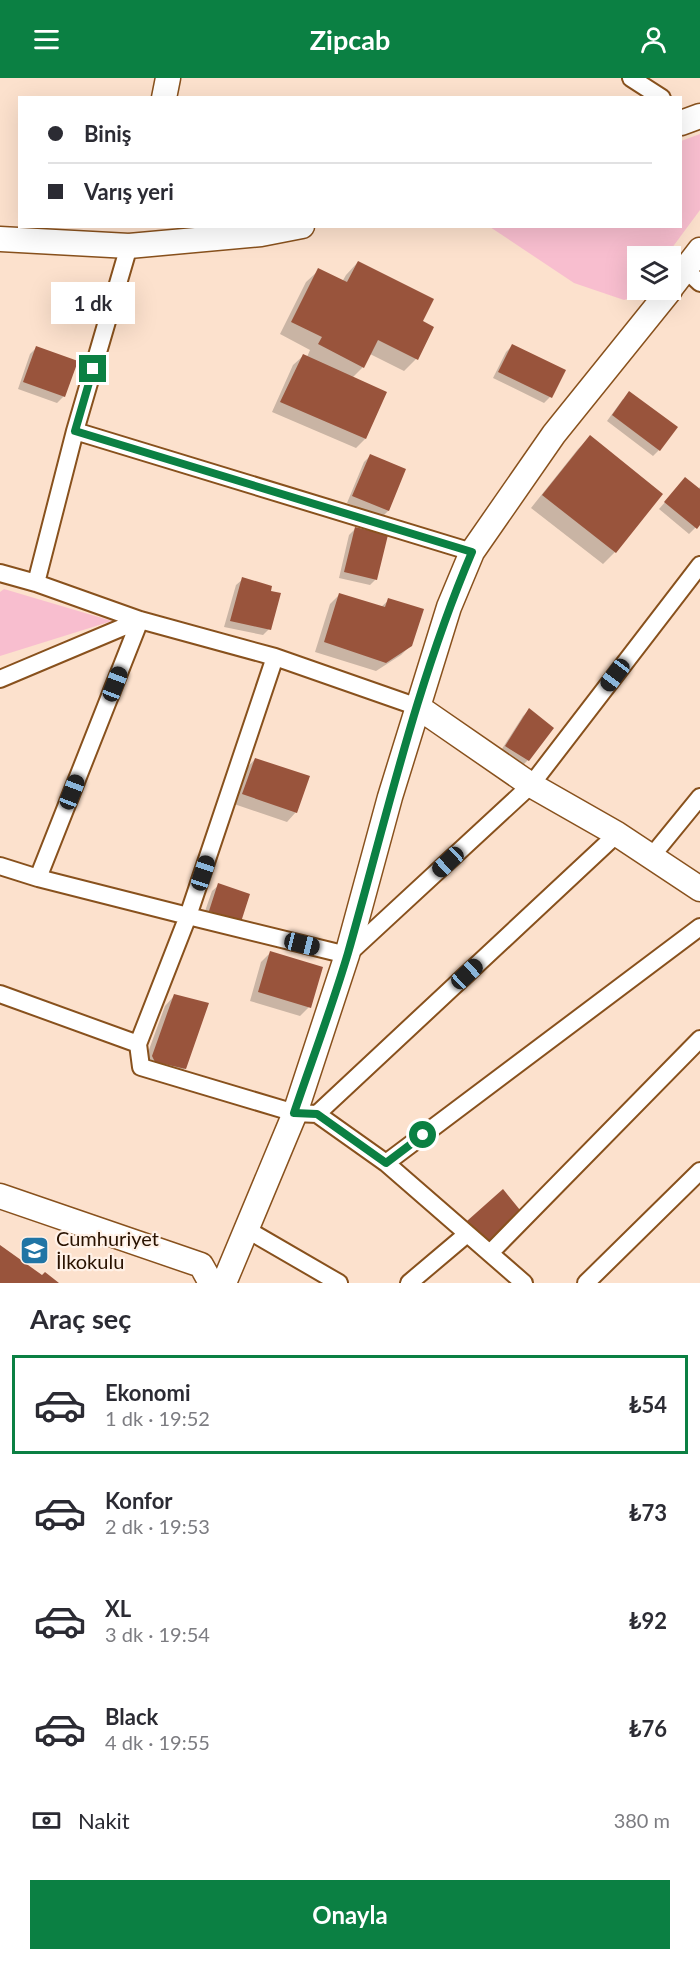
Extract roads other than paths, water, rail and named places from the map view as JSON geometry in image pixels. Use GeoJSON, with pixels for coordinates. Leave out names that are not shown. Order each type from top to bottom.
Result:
{"type":"FeatureCollection","features":[{"type":"Feature","properties":{"kind":"main road"},"geometry":{"type":"LineString","coordinates":[[164,96],[168,78]]}},
{"type":"Feature","properties":{"kind":"main road"},"geometry":{"type":"LineString","coordinates":[[0,238],[261,234],[292,228]]}},
{"type":"Feature","properties":{"kind":"main road"},"geometry":{"type":"LineString","coordinates":[[693,276],[700,250]]}},
{"type":"Feature","properties":{"kind":"main road"},"geometry":{"type":"LineString","coordinates":[[224,1283],[246,1229],[306,1114],[390,797],[449,607],[472,552],[554,434],[661,300]]}},
{"type":"Feature","properties":{"kind":"main road"},"geometry":{"type":"LineString","coordinates":[[418,707],[531,785],[617,834],[700,889]]}},
{"type":"Feature","properties":{"kind":"main road"},"geometry":{"type":"LineString","coordinates":[[0,1196],[201,1265],[211,1283]]}},
{"type":"Feature","properties":{"kind":"street"},"geometry":{"type":"LineString","coordinates":[[631,78],[659,96]]}},
{"type":"Feature","properties":{"kind":"street"},"geometry":{"type":"LineString","coordinates":[[36,583],[75,431],[132,236]]}},
{"type":"Feature","properties":{"kind":"street"},"geometry":{"type":"LineString","coordinates":[[75,431],[472,552]]}},
{"type":"Feature","properties":{"kind":"street"},"geometry":{"type":"LineString","coordinates":[[0,867],[347,955],[531,785],[700,565]]}},
{"type":"Feature","properties":{"kind":"street"},"geometry":{"type":"LineString","coordinates":[[0,573],[36,583],[140,620],[275,657],[418,707]]}},
{"type":"Feature","properties":{"kind":"street"},"geometry":{"type":"LineString","coordinates":[[0,679],[140,620]]}},
{"type":"Feature","properties":{"kind":"street"},"geometry":{"type":"LineString","coordinates":[[38,878],[140,620]]}},
{"type":"Feature","properties":{"kind":"street"},"geometry":{"type":"LineString","coordinates":[[275,657],[189,916],[138,1044],[141,1067],[306,1114],[386,1163],[524,1283]]}},
{"type":"Feature","properties":{"kind":"street"},"geometry":{"type":"LineString","coordinates":[[651,857],[700,797]]}},
{"type":"Feature","properties":{"kind":"street"},"geometry":{"type":"LineString","coordinates":[[306,1114],[617,834]]}},
{"type":"Feature","properties":{"kind":"street"},"geometry":{"type":"LineString","coordinates":[[386,1163],[700,927]]}},
{"type":"Feature","properties":{"kind":"street"},"geometry":{"type":"LineString","coordinates":[[0,994],[138,1044]]}},
{"type":"Feature","properties":{"kind":"street"},"geometry":{"type":"LineString","coordinates":[[490,1253],[700,1039]]}},
{"type":"Feature","properties":{"kind":"street"},"geometry":{"type":"LineString","coordinates":[[586,1283],[700,1171]]}},
{"type":"Feature","properties":{"kind":"street"},"geometry":{"type":"LineString","coordinates":[[246,1229],[339,1283]]}},
{"type":"Feature","properties":{"kind":"street"},"geometry":{"type":"LineString","coordinates":[[409,1283],[467,1234]]}},
{"type":"Feature","properties":{"kind":"place","name":"Cumhuriyet İlkokulu"},"geometry":{"type":"Point","coordinates":[35,1250]}}]}
